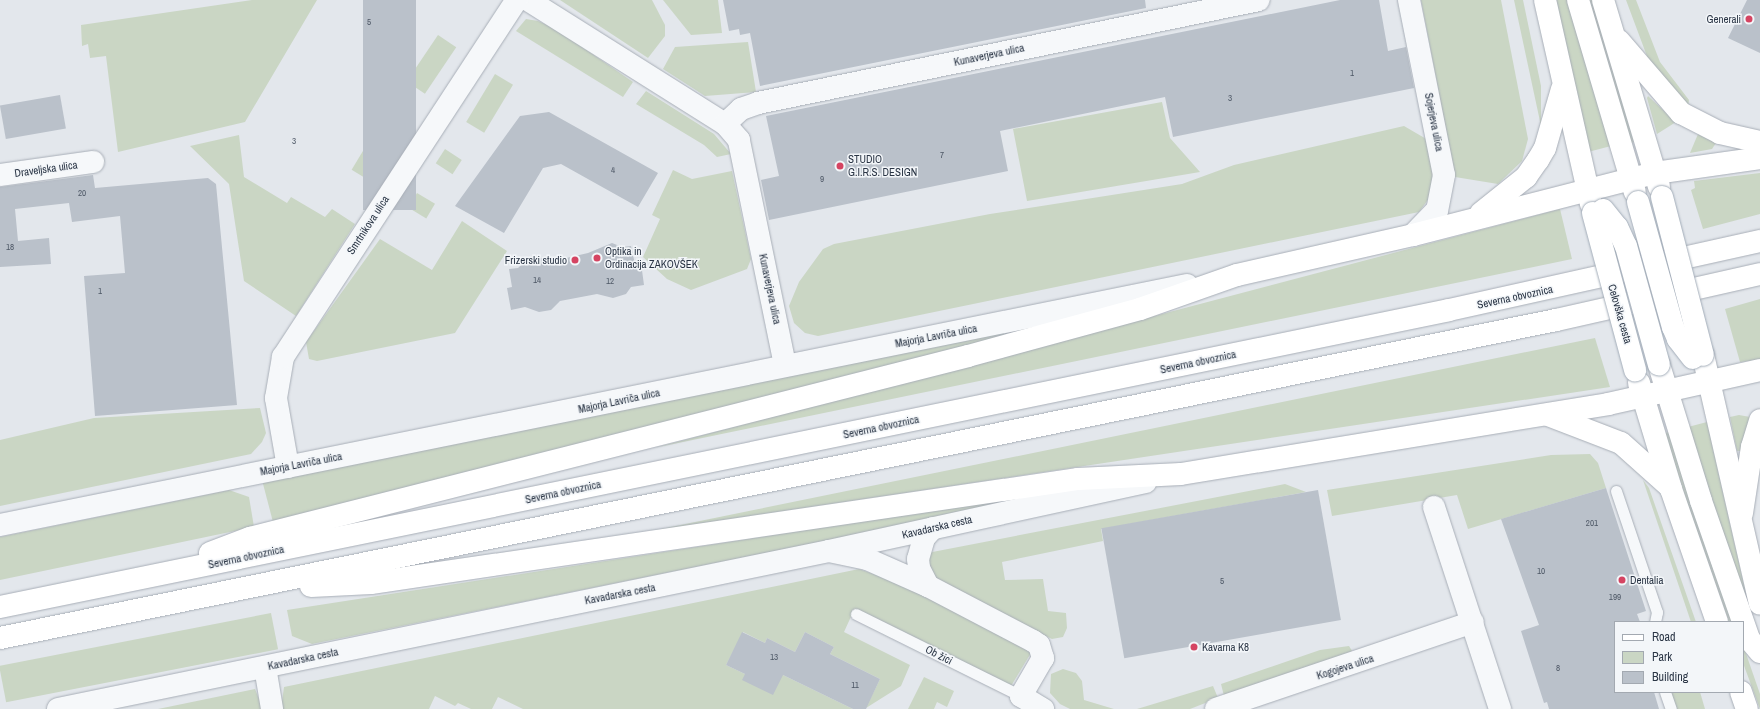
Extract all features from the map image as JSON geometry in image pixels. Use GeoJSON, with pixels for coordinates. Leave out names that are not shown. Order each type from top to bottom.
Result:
{"type":"FeatureCollection","features":[{"type":"Feature","properties":{"kind":"main road","name":"Celovška cesta"},"geometry":{"type":"LineString","coordinates":[[1545,0],[1588,202],[1635,370],[1671,489],[1717,621]]}},
{"type":"Feature","properties":{"kind":"main road"},"geometry":{"type":"LineString","coordinates":[[1578,0],[1632,179],[1673,327],[1678,339],[1702,366],[1733,377],[1760,370]]}},
{"type":"Feature","properties":{"kind":"main road"},"geometry":{"type":"LineString","coordinates":[[1604,0],[1662,197],[1760,604]]}},
{"type":"Feature","properties":{"kind":"main road"},"geometry":{"type":"LineString","coordinates":[[1614,36],[1680,113],[1720,133],[1760,142]]}},
{"type":"Feature","properties":{"kind":"main road"},"geometry":{"type":"LineString","coordinates":[[1474,218],[1526,177],[1538,160],[1545,148],[1563,86]]}},
{"type":"Feature","properties":{"kind":"main road"},"geometry":{"type":"LineString","coordinates":[[179,570],[214,551],[250,538],[968,356],[1140,309],[1237,275],[1413,235],[1474,218],[1588,202],[1632,179],[1655,173],[1760,158]]}},
{"type":"Feature","properties":{"kind":"main road"},"geometry":{"type":"LineString","coordinates":[[1588,202],[1617,227],[1626,246],[1659,365],[1701,501],[1743,621]]}},
{"type":"Feature","properties":{"kind":"main road","name":"Severna obvoznica"},"geometry":{"type":"LineString","coordinates":[[0,607],[1472,306],[1760,241]]}},
{"type":"Feature","properties":{"kind":"main road"},"geometry":{"type":"LineString","coordinates":[[0,638],[1556,320],[1760,274]]}},
{"type":"Feature","properties":{"kind":"main road"},"geometry":{"type":"LineString","coordinates":[[244,589],[371,583],[1078,479],[1181,474],[1545,414],[1643,396],[1667,391],[1702,366]]}},
{"type":"Feature","properties":{"kind":"main road"},"geometry":{"type":"LineString","coordinates":[[1545,414],[1621,443],[1671,489]]}},
{"type":"Feature","properties":{"kind":"main road"},"geometry":{"type":"LineString","coordinates":[[1740,524],[1752,447],[1760,420]]}},
{"type":"Feature","properties":{"kind":"main road"},"geometry":{"type":"LineString","coordinates":[[1744,625],[1749,639],[1760,652]]}},
{"type":"Feature","properties":{"kind":"main road"},"geometry":{"type":"LineString","coordinates":[[1741,693],[1747,709]]}},
{"type":"Feature","properties":{"kind":"street","name":"Smrtnikova ulica"},"geometry":{"type":"LineString","coordinates":[[288,467],[276,398],[283,357],[517,0]]}},
{"type":"Feature","properties":{"kind":"street","name":"Kunaverjeva ulica"},"geometry":{"type":"LineString","coordinates":[[528,0],[725,124],[739,140],[785,365]]}},
{"type":"Feature","properties":{"kind":"street","name":"Kunaverjeva ulica"},"geometry":{"type":"LineString","coordinates":[[725,124],[741,109],[758,103],[1259,0]]}},
{"type":"Feature","properties":{"kind":"street","name":"Sojerjeva ulica"},"geometry":{"type":"LineString","coordinates":[[1409,0],[1444,175],[1437,210],[1413,235]]}},
{"type":"Feature","properties":{"kind":"street","name":"Draveljska ulica"},"geometry":{"type":"LineString","coordinates":[[0,175],[93,162]]}},
{"type":"Feature","properties":{"kind":"street","name":"Majorja Lavriča ulica"},"geometry":{"type":"LineString","coordinates":[[0,525],[785,365],[1237,275]]}},
{"type":"Feature","properties":{"kind":"street","name":"Kavadarska cesta"},"geometry":{"type":"LineString","coordinates":[[58,709],[829,552],[1181,474]]}},
{"type":"Feature","properties":{"kind":"street"},"geometry":{"type":"LineString","coordinates":[[1434,506],[1473,622],[1500,709]]}},
{"type":"Feature","properties":{"kind":"street"},"geometry":{"type":"LineString","coordinates":[[928,586],[919,568],[918,559],[924,538],[933,528]]}},
{"type":"Feature","properties":{"kind":"street"},"geometry":{"type":"LineString","coordinates":[[829,552],[867,559],[928,586],[1039,645],[1043,658],[1021,696]]}},
{"type":"Feature","properties":{"kind":"street","name":"Kogojeva ulica"},"geometry":{"type":"LineString","coordinates":[[1216,709],[1473,622]]}},
{"type":"Feature","properties":{"kind":"street"},"geometry":{"type":"LineString","coordinates":[[265,667],[272,709]]}},
{"type":"Feature","properties":{"kind":"street","name":"Ob žici"},"geometry":{"type":"LineString","coordinates":[[1021,696],[1043,709]]}},
{"type":"Feature","properties":{"kind":"lane"},"geometry":{"type":"LineString","coordinates":[[1616,491],[1657,612],[1655,621]]}},
{"type":"Feature","properties":{"kind":"lane","name":"Ob žici"},"geometry":{"type":"LineString","coordinates":[[856,614],[1021,696]]}},
{"type":"Feature","properties":{"kind":"lane"},"geometry":{"type":"LineString","coordinates":[[1665,693],[1671,709]]}},
{"type":"Feature","properties":{"kind":"green space"},"geometry":{"type":"Polygon","coordinates":[[[252,0],[317,0],[245,122],[118,152],[106,56],[90,58],[88,44],[82,46],[81,25],[252,0]]]}},
{"type":"Feature","properties":{"kind":"green space"},"geometry":{"type":"Polygon","coordinates":[[[560,0],[652,0],[665,25],[665,36],[648,58],[560,0]]]}},
{"type":"Feature","properties":{"kind":"green space"},"geometry":{"type":"Polygon","coordinates":[[[663,0],[718,0],[722,33],[691,35],[663,0]]]}},
{"type":"Feature","properties":{"kind":"green space"},"geometry":{"type":"Polygon","coordinates":[[[1421,0],[1501,0],[1528,139],[1522,161],[1498,184],[1455,177],[1421,0]]]}},
{"type":"Feature","properties":{"kind":"green space"},"geometry":{"type":"Polygon","coordinates":[[[1514,0],[1523,0],[1541,86],[1541,126],[1514,0]]]}},
{"type":"Feature","properties":{"kind":"green space"},"geometry":{"type":"Polygon","coordinates":[[[1556,0],[1568,0],[1611,146],[1588,152],[1556,0]]]}},
{"type":"Feature","properties":{"kind":"green space"},"geometry":{"type":"Polygon","coordinates":[[[1586,0],[1592,0],[1634,142],[1631,143],[1586,0]]]}},
{"type":"Feature","properties":{"kind":"green space"},"geometry":{"type":"Polygon","coordinates":[[[1626,0],[1636,0],[1660,62],[1689,100],[1688,107],[1651,67],[1626,0]]]}},
{"type":"Feature","properties":{"kind":"green space"},"geometry":{"type":"Polygon","coordinates":[[[526,19],[538,21],[556,29],[633,82],[623,97],[516,31],[526,19]]]}},
{"type":"Feature","properties":{"kind":"green space"},"geometry":{"type":"Polygon","coordinates":[[[438,35],[456,47],[425,94],[407,81],[438,35]]]}},
{"type":"Feature","properties":{"kind":"green space"},"geometry":{"type":"Polygon","coordinates":[[[748,42],[756,92],[705,96],[663,69],[675,47],[748,42]]]}},
{"type":"Feature","properties":{"kind":"green space"},"geometry":{"type":"Polygon","coordinates":[[[495,74],[513,85],[484,133],[466,122],[495,74]]]}},
{"type":"Feature","properties":{"kind":"green space"},"geometry":{"type":"Polygon","coordinates":[[[646,91],[714,134],[731,154],[717,157],[704,145],[636,104],[646,91]]]}},
{"type":"Feature","properties":{"kind":"green space"},"geometry":{"type":"Polygon","coordinates":[[[1648,96],[1676,122],[1657,134],[1647,98],[1648,96]]]}},
{"type":"Feature","properties":{"kind":"green space"},"geometry":{"type":"Polygon","coordinates":[[[1162,102],[1170,138],[1200,172],[1027,201],[1013,129],[1162,102]]]}},
{"type":"Feature","properties":{"kind":"green space"},"geometry":{"type":"Polygon","coordinates":[[[381,121],[399,132],[370,181],[352,170],[381,121]]]}},
{"type":"Feature","properties":{"kind":"green space"},"geometry":{"type":"Polygon","coordinates":[[[1404,126],[1428,140],[1434,166],[1433,193],[1419,212],[818,336],[805,333],[794,323],[789,306],[799,282],[823,249],[834,244],[990,214],[1182,184],[1234,165],[1404,126]]]}},
{"type":"Feature","properties":{"kind":"green space"},"geometry":{"type":"Polygon","coordinates":[[[1698,134],[1716,143],[1712,149],[1690,153],[1698,134]]]}},
{"type":"Feature","properties":{"kind":"green space"},"geometry":{"type":"Polygon","coordinates":[[[239,135],[244,177],[287,203],[291,197],[325,217],[332,209],[355,224],[296,316],[244,281],[229,184],[190,146],[239,135]]]}},
{"type":"Feature","properties":{"kind":"green space"},"geometry":{"type":"Polygon","coordinates":[[[445,149],[462,160],[453,174],[436,163],[445,149]]]}},
{"type":"Feature","properties":{"kind":"green space"},"geometry":{"type":"Polygon","coordinates":[[[673,170],[692,179],[732,171],[751,259],[747,269],[691,290],[667,279],[643,257],[660,219],[652,215],[673,170]]]}},
{"type":"Feature","properties":{"kind":"green space"},"geometry":{"type":"Polygon","coordinates":[[[1760,173],[1760,214],[1703,229],[1691,190],[1695,188],[1694,181],[1760,173]]]}},
{"type":"Feature","properties":{"kind":"green space"},"geometry":{"type":"Polygon","coordinates":[[[417,193],[435,204],[426,218],[408,208],[417,193]]]}},
{"type":"Feature","properties":{"kind":"green space"},"geometry":{"type":"Polygon","coordinates":[[[1560,209],[1572,259],[654,448],[1560,209]]]}},
{"type":"Feature","properties":{"kind":"green space"},"geometry":{"type":"Polygon","coordinates":[[[462,221],[507,251],[455,333],[317,361],[309,359],[306,342],[380,239],[432,270],[462,221]]]}},
{"type":"Feature","properties":{"kind":"green space"},"geometry":{"type":"Polygon","coordinates":[[[1760,299],[1760,360],[1740,362],[1725,309],[1760,299]]]}},
{"type":"Feature","properties":{"kind":"green space"},"geometry":{"type":"Polygon","coordinates":[[[1020,329],[1018,333],[273,522],[262,480],[1020,329]]]}},
{"type":"Feature","properties":{"kind":"green space"},"geometry":{"type":"Polygon","coordinates":[[[1595,338],[1610,387],[651,531],[1595,338]]]}},
{"type":"Feature","properties":{"kind":"green space"},"geometry":{"type":"Polygon","coordinates":[[[260,408],[266,433],[262,442],[251,454],[0,506],[0,440],[94,418],[260,408]]]}},
{"type":"Feature","properties":{"kind":"green space"},"geometry":{"type":"Polygon","coordinates":[[[1739,415],[1750,417],[1742,451],[1737,451],[1730,417],[1739,415]]]}},
{"type":"Feature","properties":{"kind":"green space"},"geometry":{"type":"Polygon","coordinates":[[[1707,422],[1746,594],[1744,596],[1688,427],[1707,422]]]}},
{"type":"Feature","properties":{"kind":"green space"},"geometry":{"type":"Polygon","coordinates":[[[1669,432],[1735,621],[1729,621],[1687,502],[1665,433],[1669,432]]]}},
{"type":"Feature","properties":{"kind":"green space"},"geometry":{"type":"Polygon","coordinates":[[[1590,454],[1598,463],[1606,488],[1468,529],[1457,495],[1332,516],[1327,490],[1551,455],[1590,454]]]}},
{"type":"Feature","properties":{"kind":"green space"},"geometry":{"type":"Polygon","coordinates":[[[1643,480],[1649,488],[1696,621],[1691,621],[1643,480]]]}},
{"type":"Feature","properties":{"kind":"green space"},"geometry":{"type":"Polygon","coordinates":[[[1285,484],[1306,492],[1101,529],[1103,541],[1002,562],[1005,580],[1043,579],[1048,611],[1066,613],[1067,628],[1063,637],[1052,639],[964,596],[932,577],[922,554],[1285,484]]]}},
{"type":"Feature","properties":{"kind":"green space"},"geometry":{"type":"Polygon","coordinates":[[[229,490],[249,497],[254,527],[0,580],[0,537],[229,490]]]}},
{"type":"Feature","properties":{"kind":"green space"},"geometry":{"type":"Polygon","coordinates":[[[1046,493],[1049,496],[312,644],[292,636],[287,610],[1046,493]]]}},
{"type":"Feature","properties":{"kind":"green space"},"geometry":{"type":"Polygon","coordinates":[[[859,569],[902,584],[1022,644],[1031,653],[1011,686],[854,610],[844,632],[910,665],[901,686],[866,708],[880,679],[830,654],[834,647],[805,632],[795,652],[767,638],[765,643],[743,632],[726,665],[745,674],[783,675],[853,709],[523,709],[498,697],[492,709],[471,709],[458,703],[455,706],[435,696],[429,709],[281,709],[284,687],[859,569]]]}},
{"type":"Feature","properties":{"kind":"green space"},"geometry":{"type":"Polygon","coordinates":[[[271,613],[278,649],[6,702],[0,666],[271,613]]]}},
{"type":"Feature","properties":{"kind":"green space"},"geometry":{"type":"Polygon","coordinates":[[[1349,646],[1354,654],[1224,696],[1221,684],[1320,650],[1349,646]]]}},
{"type":"Feature","properties":{"kind":"green space"},"geometry":{"type":"Polygon","coordinates":[[[1744,648],[1760,694],[1760,709],[1744,666],[1744,648]]]}},
{"type":"Feature","properties":{"kind":"green space"},"geometry":{"type":"Polygon","coordinates":[[[1063,669],[1076,673],[1082,681],[1084,700],[1114,709],[1070,709],[1060,704],[1050,693],[1051,674],[1063,669]]]}},
{"type":"Feature","properties":{"kind":"green space"},"geometry":{"type":"Polygon","coordinates":[[[924,677],[954,691],[947,707],[937,702],[934,709],[908,709],[924,677]]]}},
{"type":"Feature","properties":{"kind":"green space"},"geometry":{"type":"Polygon","coordinates":[[[1213,686],[1218,698],[1190,709],[1137,709],[1213,686]]]}},
{"type":"Feature","properties":{"kind":"green space"},"geometry":{"type":"Polygon","coordinates":[[[255,689],[263,709],[158,709],[255,689]]]}},
{"type":"Feature","properties":{"kind":"green space"},"geometry":{"type":"Polygon","coordinates":[[[1671,693],[1700,693],[1705,709],[1676,709],[1671,693]]]}},
{"type":"Feature","properties":{"kind":"building"},"geometry":{"type":"Polygon","coordinates":[[[363,0],[416,0],[416,210],[363,210],[363,0]]]}},
{"type":"Feature","properties":{"kind":"building"},"geometry":{"type":"Polygon","coordinates":[[[723,0],[1145,0],[1146,8],[760,86],[750,33],[740,35],[739,29],[729,31],[723,0]]]}},
{"type":"Feature","properties":{"kind":"building"},"geometry":{"type":"Polygon","coordinates":[[[1340,0],[1379,0],[1388,51],[1406,47],[1414,88],[1173,137],[1165,97],[1000,131],[1008,171],[769,220],[761,180],[779,176],[766,116],[1340,0]]]}},
{"type":"Feature","properties":{"kind":"building","name":"Generali"},"geometry":{"type":"Polygon","coordinates":[[[1747,0],[1760,0],[1760,53],[1728,38],[1747,0]]]}},
{"type":"Feature","properties":{"kind":"building"},"geometry":{"type":"Polygon","coordinates":[[[60,95],[66,128],[6,139],[0,106],[60,95]]]}},
{"type":"Feature","properties":{"kind":"building"},"geometry":{"type":"Polygon","coordinates":[[[549,112],[658,173],[638,207],[561,164],[543,168],[504,233],[455,206],[520,116],[549,112]]]}},
{"type":"Feature","properties":{"kind":"building"},"geometry":{"type":"Polygon","coordinates":[[[93,175],[95,188],[208,178],[216,184],[237,405],[95,416],[84,276],[125,273],[120,216],[72,222],[69,203],[15,209],[18,241],[49,238],[51,264],[0,267],[0,187],[93,175]]]}},
{"type":"Feature","properties":{"kind":"building"},"geometry":{"type":"Polygon","coordinates":[[[612,243],[622,247],[631,246],[635,264],[641,263],[644,285],[631,287],[626,294],[613,298],[597,294],[560,301],[551,310],[539,312],[525,307],[511,310],[507,288],[512,287],[509,269],[518,268],[527,259],[539,257],[549,262],[588,253],[612,243]]]}},
{"type":"Feature","properties":{"kind":"building"},"geometry":{"type":"Polygon","coordinates":[[[1606,488],[1646,611],[1637,614],[1640,621],[1614,621],[1614,693],[1654,693],[1659,709],[1549,709],[1547,702],[1544,703],[1521,631],[1539,625],[1501,519],[1606,488]]]}},
{"type":"Feature","properties":{"kind":"building"},"geometry":{"type":"Polygon","coordinates":[[[1318,490],[1341,620],[1124,658],[1101,528],[1318,490]]]}},
{"type":"Feature","properties":{"kind":"building"},"geometry":{"type":"Polygon","coordinates":[[[742,632],[765,643],[767,638],[795,652],[805,632],[834,647],[830,654],[880,679],[866,709],[853,709],[783,675],[773,695],[742,680],[745,674],[726,665],[742,632]]]}},
{"type":"Feature","properties":{"kind":"place","name":"Generali"},"geometry":{"type":"Point","coordinates":[1749,19]}},
{"type":"Feature","properties":{"kind":"place","name":"STUDIO G.I.R.S. DESIGN"},"geometry":{"type":"Point","coordinates":[840,166]}},
{"type":"Feature","properties":{"kind":"place","name":"Optika in Ordinacija ZAKOVŠEK"},"geometry":{"type":"Point","coordinates":[597,258]}},
{"type":"Feature","properties":{"kind":"place","name":"Frizerski studio"},"geometry":{"type":"Point","coordinates":[575,260]}},
{"type":"Feature","properties":{"kind":"place","name":"Dentalia"},"geometry":{"type":"Point","coordinates":[1622,580]}},
{"type":"Feature","properties":{"kind":"place","name":"Kavarna K8"},"geometry":{"type":"Point","coordinates":[1194,647]}}]}
